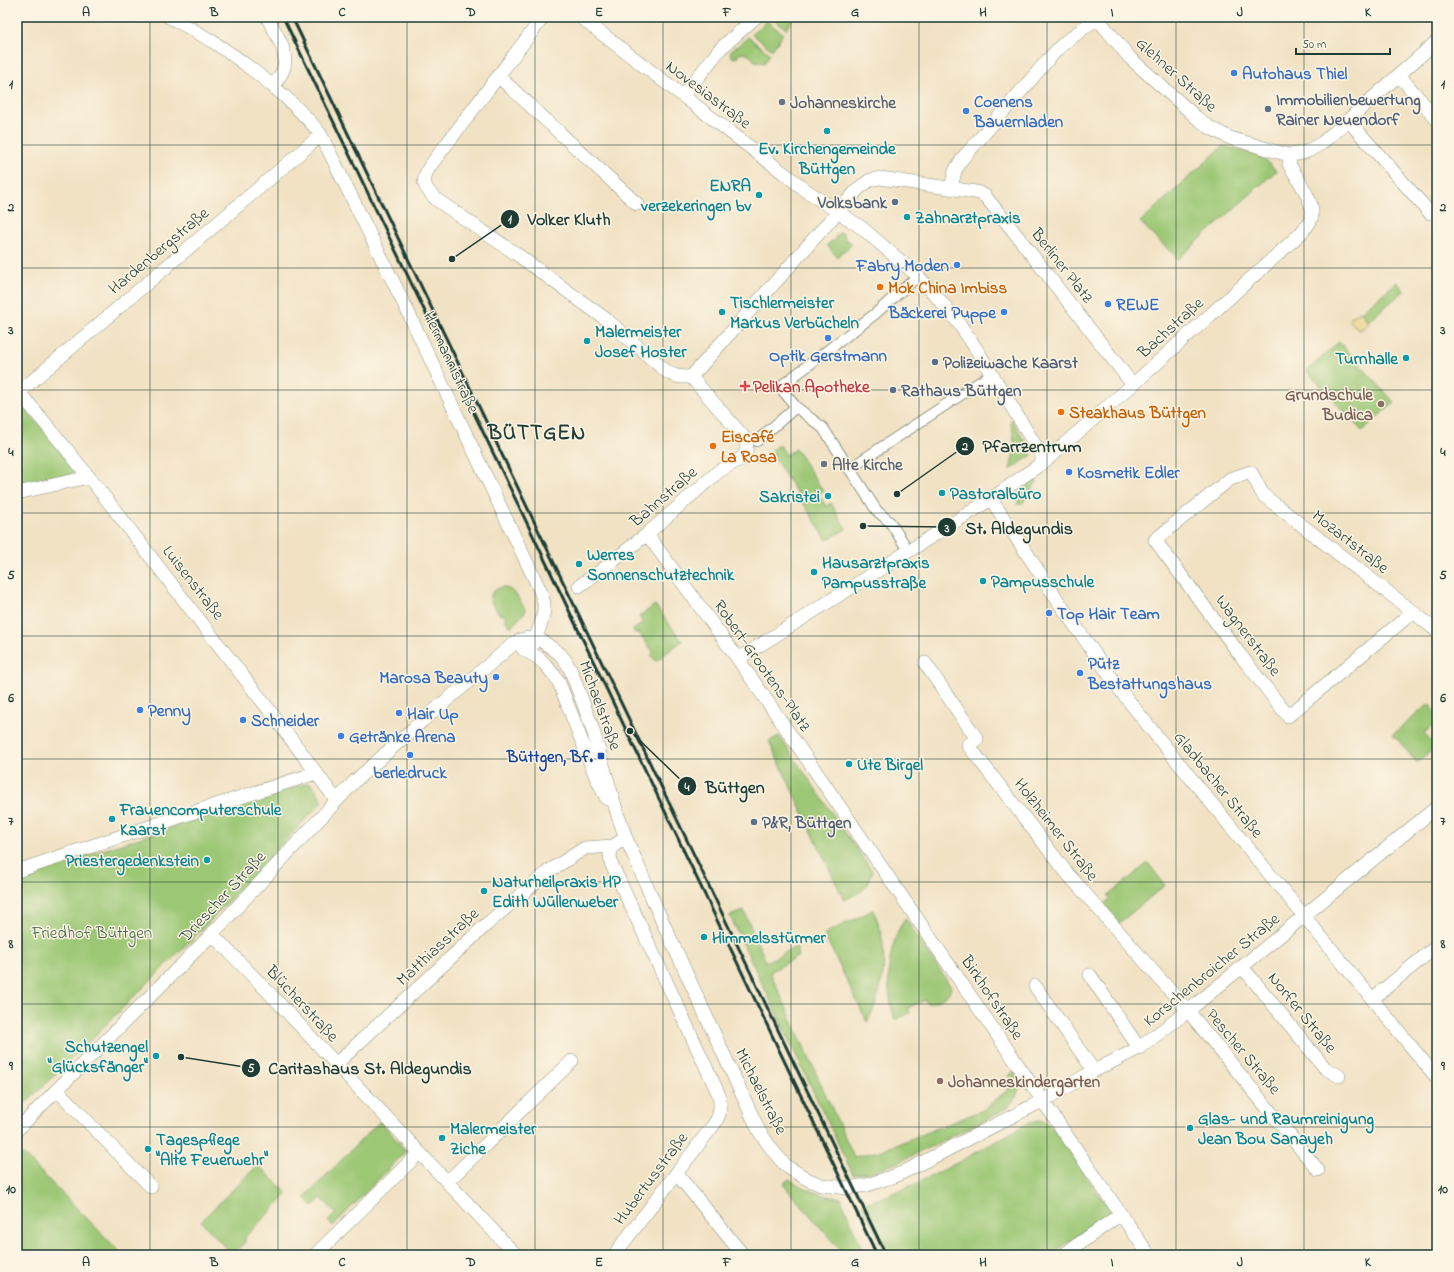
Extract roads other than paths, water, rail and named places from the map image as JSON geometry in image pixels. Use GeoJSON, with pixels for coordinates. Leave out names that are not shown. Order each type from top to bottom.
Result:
{"type":"FeatureCollection","features":[{"type":"Feature","properties":{"kind":"street","name":"Hermannistraße"},"geometry":{"type":"LineString","coordinates":[[169,17],[189,27],[225,50],[273,86],[303,113],[321,135],[537,584],[543,599],[544,609],[535,639],[529,652]]}},
{"type":"Feature","properties":{"kind":"street"},"geometry":{"type":"LineString","coordinates":[[267,17],[282,48],[285,61],[282,72],[273,86]]}},
{"type":"Feature","properties":{"kind":"street"},"geometry":{"type":"LineString","coordinates":[[543,17],[430,166],[424,176],[424,184],[429,192],[437,200],[515,253],[607,320],[673,376],[691,377],[746,440],[752,443],[796,407]]}},
{"type":"Feature","properties":{"kind":"street","name":"Novesiastraße"},"geometry":{"type":"LineString","coordinates":[[580,17],[807,191],[862,228],[918,276],[958,322],[992,374],[1044,461]]}},
{"type":"Feature","properties":{"kind":"street"},"geometry":{"type":"LineString","coordinates":[[683,96],[720,49],[756,17]]}},
{"type":"Feature","properties":{"kind":"street","name":"Glehner Straße"},"geometry":{"type":"LineString","coordinates":[[951,188],[955,171],[962,159],[1055,51],[1098,18],[1130,58],[1197,118],[1230,138],[1291,155],[1302,154],[1315,148],[1437,41]]}},
{"type":"Feature","properties":{"kind":"street"},"geometry":{"type":"LineString","coordinates":[[1399,75],[1437,120]]}},
{"type":"Feature","properties":{"kind":"street"},"geometry":{"type":"LineString","coordinates":[[498,76],[637,204]]}},
{"type":"Feature","properties":{"kind":"street"},"geometry":{"type":"LineString","coordinates":[[1348,120],[1430,213]]}},
{"type":"Feature","properties":{"kind":"street","name":"Hardenbergstraße"},"geometry":{"type":"LineString","coordinates":[[18,392],[321,135]]}},
{"type":"Feature","properties":{"kind":"street","name":"Bachstraße"},"geometry":{"type":"LineString","coordinates":[[738,659],[991,498],[1044,461],[1132,385],[1299,235],[1307,226],[1312,215],[1312,209],[1306,193],[1289,164],[1291,155]]}},
{"type":"Feature","properties":{"kind":"street"},"geometry":{"type":"LineString","coordinates":[[691,377],[861,186],[880,178],[951,188]]}},
{"type":"Feature","properties":{"kind":"street","name":"Berliner Platz"},"geometry":{"type":"LineString","coordinates":[[951,188],[980,193],[989,200],[1132,385]]}},
{"type":"Feature","properties":{"kind":"street"},"geometry":{"type":"LineString","coordinates":[[908,550],[890,522],[877,512],[823,428],[796,407],[780,387],[875,314],[918,276]]}},
{"type":"Feature","properties":{"kind":"street"},"geometry":{"type":"LineString","coordinates":[[849,469],[992,374]]}},
{"type":"Feature","properties":{"kind":"street","name":"Luisenstraße"},"geometry":{"type":"LineString","coordinates":[[18,392],[89,477],[233,662],[336,800]]}},
{"type":"Feature","properties":{"kind":"street","name":"Bahnstraße"},"geometry":{"type":"LineString","coordinates":[[579,586],[602,570],[647,534],[718,471],[742,458],[752,443]]}},
{"type":"Feature","properties":{"kind":"street","name":"Mozartstraße"},"geometry":{"type":"LineString","coordinates":[[1251,472],[1263,495],[1437,631]]}},
{"type":"Feature","properties":{"kind":"street","name":"Wagnerstraße"},"geometry":{"type":"LineString","coordinates":[[1251,472],[1230,479],[1155,540],[1241,656],[1288,716],[1413,612]]}},
{"type":"Feature","properties":{"kind":"street"},"geometry":{"type":"LineString","coordinates":[[17,493],[89,477]]}},
{"type":"Feature","properties":{"kind":"street","name":"Gladbacher Straße"},"geometry":{"type":"LineString","coordinates":[[991,498],[1066,613],[1120,690],[1166,749],[1437,1078]]}},
{"type":"Feature","properties":{"kind":"street","name":"Robert-Grootens-Platz"},"geometry":{"type":"LineString","coordinates":[[647,534],[738,659],[808,759]]}},
{"type":"Feature","properties":{"kind":"street"},"geometry":{"type":"LineString","coordinates":[[511,646],[520,640],[528,638],[535,639]]}},
{"type":"Feature","properties":{"kind":"street","name":"Michaelstraße"},"geometry":{"type":"LineString","coordinates":[[535,639],[542,640],[554,649],[565,660],[571,671],[593,730],[618,816],[626,838],[659,914],[759,1130],[766,1142],[780,1159],[796,1173],[814,1182],[835,1188],[868,1185],[900,1174],[1042,1102]]}},
{"type":"Feature","properties":{"kind":"street","name":"Michaelstraße"},"geometry":{"type":"LineString","coordinates":[[511,646],[529,652],[549,668],[558,680],[595,775],[605,796],[618,816]]}},
{"type":"Feature","properties":{"kind":"street","name":"Driescher Straße"},"geometry":{"type":"LineString","coordinates":[[17,1130],[212,934],[336,800],[416,726],[511,646]]}},
{"type":"Feature","properties":{"kind":"street","name":"Holzheimer Straße"},"geometry":{"type":"LineString","coordinates":[[924,663],[976,739],[968,745],[1067,873],[1188,1011]]}},
{"type":"Feature","properties":{"kind":"street","name":"Birkhofstraße"},"geometry":{"type":"LineString","coordinates":[[808,759],[1042,1102],[1149,1255]]}},
{"type":"Feature","properties":{"kind":"street"},"geometry":{"type":"LineString","coordinates":[[17,871],[316,773]]}},
{"type":"Feature","properties":{"kind":"street","name":"Korschenbroicher Straße"},"geometry":{"type":"LineString","coordinates":[[1042,1102],[1139,1048],[1188,1011],[1437,807]]}},
{"type":"Feature","properties":{"kind":"street"},"geometry":{"type":"LineString","coordinates":[[613,846],[626,838]]}},
{"type":"Feature","properties":{"kind":"street","name":"Matthiasstraße"},"geometry":{"type":"LineString","coordinates":[[336,1064],[487,924],[549,871],[585,848],[613,846]]}},
{"type":"Feature","properties":{"kind":"street","name":"Hubertusstraße"},"geometry":{"type":"LineString","coordinates":[[613,846],[610,854],[611,863],[719,1095],[720,1110],[715,1123],[614,1255]]}},
{"type":"Feature","properties":{"kind":"street","name":"Blücherstraße"},"geometry":{"type":"LineString","coordinates":[[212,934],[516,1255]]}},
{"type":"Feature","properties":{"kind":"street"},"geometry":{"type":"LineString","coordinates":[[1372,999],[1437,946]]}},
{"type":"Feature","properties":{"kind":"street","name":"Norfer Straße"},"geometry":{"type":"LineString","coordinates":[[1241,968],[1249,974],[1325,1068],[1339,1076]]}},
{"type":"Feature","properties":{"kind":"street","name":"Korschenbroicher Straße"},"geometry":{"type":"LineString","coordinates":[[1090,975],[1139,1048]]}},
{"type":"Feature","properties":{"kind":"street"},"geometry":{"type":"LineString","coordinates":[[1035,986],[1094,1072]]}},
{"type":"Feature","properties":{"kind":"street","name":"Pescher Straße"},"geometry":{"type":"LineString","coordinates":[[1188,1011],[1318,1170]]}},
{"type":"Feature","properties":{"kind":"street"},"geometry":{"type":"LineString","coordinates":[[447,1182],[572,1061]]}},
{"type":"Feature","properties":{"kind":"street"},"geometry":{"type":"LineString","coordinates":[[57,1090],[151,1187]]}},
{"type":"Feature","properties":{"kind":"street"},"geometry":{"type":"LineString","coordinates":[[315,1255],[419,1153]]}},
{"type":"Feature","properties":{"kind":"street"},"geometry":{"type":"LineString","coordinates":[[677,1174],[743,1255]]}},
{"type":"Feature","properties":{"kind":"street"},"geometry":{"type":"LineString","coordinates":[[1063,1255],[1121,1214]]}},
{"type":"Feature","properties":{"kind":"railway"},"geometry":{"type":"LineString","coordinates":[[283,17],[877,1255]]}},
{"type":"Feature","properties":{"kind":"railway"},"geometry":{"type":"LineString","coordinates":[[292,17],[886,1255]]}},
{"type":"Feature","properties":{"kind":"place","name":"Autohaus Thiel"},"geometry":{"type":"Point","coordinates":[1234,73]}},
{"type":"Feature","properties":{"kind":"place","name":"Johanneskirche"},"geometry":{"type":"Point","coordinates":[782,102]}},
{"type":"Feature","properties":{"kind":"place","name":"Immobilienbewertung Rainer Neuendorf"},"geometry":{"type":"Point","coordinates":[1268,109]}},
{"type":"Feature","properties":{"kind":"place","name":"Coenens Bauernladen"},"geometry":{"type":"Point","coordinates":[966,111]}},
{"type":"Feature","properties":{"kind":"place","name":"Ev. Kirchengemeinde Büttgen"},"geometry":{"type":"Point","coordinates":[827,131]}},
{"type":"Feature","properties":{"kind":"place","name":"ENRA verzekeringen bv"},"geometry":{"type":"Point","coordinates":[759,195]}},
{"type":"Feature","properties":{"kind":"place","name":"Volksbank"},"geometry":{"type":"Point","coordinates":[895,202]}},
{"type":"Feature","properties":{"kind":"place","name":"Zahnarztpraxis"},"geometry":{"type":"Point","coordinates":[907,217]}},
{"type":"Feature","properties":{"kind":"place","name":"Volker Kluth"},"geometry":{"type":"Point","coordinates":[452,259]}},
{"type":"Feature","properties":{"kind":"place","name":"Fabry Moden"},"geometry":{"type":"Point","coordinates":[957,265]}},
{"type":"Feature","properties":{"kind":"place","name":"Mok China Imbiss"},"geometry":{"type":"Point","coordinates":[880,287]}},
{"type":"Feature","properties":{"kind":"place","name":"REWE"},"geometry":{"type":"Point","coordinates":[1108,304]}},
{"type":"Feature","properties":{"kind":"place","name":"Tischlermeister Markus Verbücheln"},"geometry":{"type":"Point","coordinates":[722,312]}},
{"type":"Feature","properties":{"kind":"place","name":"Bäckerei Puppe"},"geometry":{"type":"Point","coordinates":[1004,312]}},
{"type":"Feature","properties":{"kind":"place","name":"Optik Gerstmann"},"geometry":{"type":"Point","coordinates":[828,338]}},
{"type":"Feature","properties":{"kind":"place","name":"Malermeister Josef Hoster"},"geometry":{"type":"Point","coordinates":[587,341]}},
{"type":"Feature","properties":{"kind":"place","name":"Turnhalle"},"geometry":{"type":"Point","coordinates":[1406,358]}},
{"type":"Feature","properties":{"kind":"place","name":"Polizeiwache Kaarst"},"geometry":{"type":"Point","coordinates":[935,362]}},
{"type":"Feature","properties":{"kind":"place","name":"Pelikan Apotheke"},"geometry":{"type":"Point","coordinates":[745,386]}},
{"type":"Feature","properties":{"kind":"place","name":"Rathaus Büttgen"},"geometry":{"type":"Point","coordinates":[893,390]}},
{"type":"Feature","properties":{"kind":"place","name":"Grundschule Budica"},"geometry":{"type":"Point","coordinates":[1381,404]}},
{"type":"Feature","properties":{"kind":"place","name":"Steakhaus Büttgen"},"geometry":{"type":"Point","coordinates":[1061,412]}},
{"type":"Feature","properties":{"kind":"place","name":"Eiscafé La Rosa"},"geometry":{"type":"Point","coordinates":[713,446]}},
{"type":"Feature","properties":{"kind":"place","name":"Alte Kirche"},"geometry":{"type":"Point","coordinates":[824,464]}},
{"type":"Feature","properties":{"kind":"place","name":"Kosmetik Edler"},"geometry":{"type":"Point","coordinates":[1069,472]}},
{"type":"Feature","properties":{"kind":"place","name":"Pastoralbüro"},"geometry":{"type":"Point","coordinates":[942,493]}},
{"type":"Feature","properties":{"kind":"place","name":"Pfarrzentrum"},"geometry":{"type":"Point","coordinates":[897,494]}},
{"type":"Feature","properties":{"kind":"place","name":"Sakristei"},"geometry":{"type":"Point","coordinates":[828,496]}},
{"type":"Feature","properties":{"kind":"place","name":"St. Aldegundis"},"geometry":{"type":"Point","coordinates":[863,526]}},
{"type":"Feature","properties":{"kind":"place","name":"Werres Sonnenschutztechnik"},"geometry":{"type":"Point","coordinates":[579,564]}},
{"type":"Feature","properties":{"kind":"place","name":"Hausarztpraxis Pampusstraße"},"geometry":{"type":"Point","coordinates":[814,572]}},
{"type":"Feature","properties":{"kind":"place","name":"Pampusschule"},"geometry":{"type":"Point","coordinates":[983,581]}},
{"type":"Feature","properties":{"kind":"place","name":"Top Hair Team"},"geometry":{"type":"Point","coordinates":[1049,613]}},
{"type":"Feature","properties":{"kind":"place","name":"Pütz Bestattungshaus"},"geometry":{"type":"Point","coordinates":[1080,673]}},
{"type":"Feature","properties":{"kind":"place","name":"Marosa Beauty"},"geometry":{"type":"Point","coordinates":[496,677]}},
{"type":"Feature","properties":{"kind":"place","name":"Penny"},"geometry":{"type":"Point","coordinates":[140,710]}},
{"type":"Feature","properties":{"kind":"place","name":"Hair Up"},"geometry":{"type":"Point","coordinates":[399,713]}},
{"type":"Feature","properties":{"kind":"place","name":"Schneider"},"geometry":{"type":"Point","coordinates":[243,720]}},
{"type":"Feature","properties":{"kind":"place","name":"Büttgen"},"geometry":{"type":"Point","coordinates":[630,731]}},
{"type":"Feature","properties":{"kind":"place","name":"Getränke Arena"},"geometry":{"type":"Point","coordinates":[341,736]}},
{"type":"Feature","properties":{"kind":"place","name":"berle:druck"},"geometry":{"type":"Point","coordinates":[410,755]}},
{"type":"Feature","properties":{"kind":"place","name":"Büttgen, Bf."},"geometry":{"type":"Point","coordinates":[601,756]}},
{"type":"Feature","properties":{"kind":"place","name":"Ute Birgel"},"geometry":{"type":"Point","coordinates":[849,764]}},
{"type":"Feature","properties":{"kind":"place","name":"Frauencomputerschule Kaarst"},"geometry":{"type":"Point","coordinates":[112,819]}},
{"type":"Feature","properties":{"kind":"place","name":"P&R, Büttgen"},"geometry":{"type":"Point","coordinates":[754,822]}},
{"type":"Feature","properties":{"kind":"place","name":"Priestergedenkstein"},"geometry":{"type":"Point","coordinates":[207,860]}},
{"type":"Feature","properties":{"kind":"place","name":"Naturheilpraxis HP Edith Wüllenweber"},"geometry":{"type":"Point","coordinates":[484,891]}},
{"type":"Feature","properties":{"kind":"place","name":"Himmelsstürmer"},"geometry":{"type":"Point","coordinates":[704,937]}},
{"type":"Feature","properties":{"kind":"place","name":"Schutzengel \"Glücksfänger\""},"geometry":{"type":"Point","coordinates":[156,1056]}},
{"type":"Feature","properties":{"kind":"place","name":"Caritashaus St. Aldegundis"},"geometry":{"type":"Point","coordinates":[181,1057]}},
{"type":"Feature","properties":{"kind":"place","name":"Johanneskindergarten"},"geometry":{"type":"Point","coordinates":[940,1081]}},
{"type":"Feature","properties":{"kind":"place","name":"Glas- und Raumreinigung Jean Bou Sanayeh"},"geometry":{"type":"Point","coordinates":[1190,1128]}},
{"type":"Feature","properties":{"kind":"place","name":"Malermeister Ziche"},"geometry":{"type":"Point","coordinates":[442,1138]}},
{"type":"Feature","properties":{"kind":"place","name":"Tagespflege \"Alte Feuerwehr\""},"geometry":{"type":"Point","coordinates":[148,1149]}},
{"type":"Feature","properties":{"kind":"district","name":"BÜTTGEN"},"geometry":{"type":"Point","coordinates":[537,432]}},
{"type":"Feature","properties":{"kind":"park label","name":"Friedhof Büttgen"},"geometry":{"type":"Point","coordinates":[92,932]}}]}
